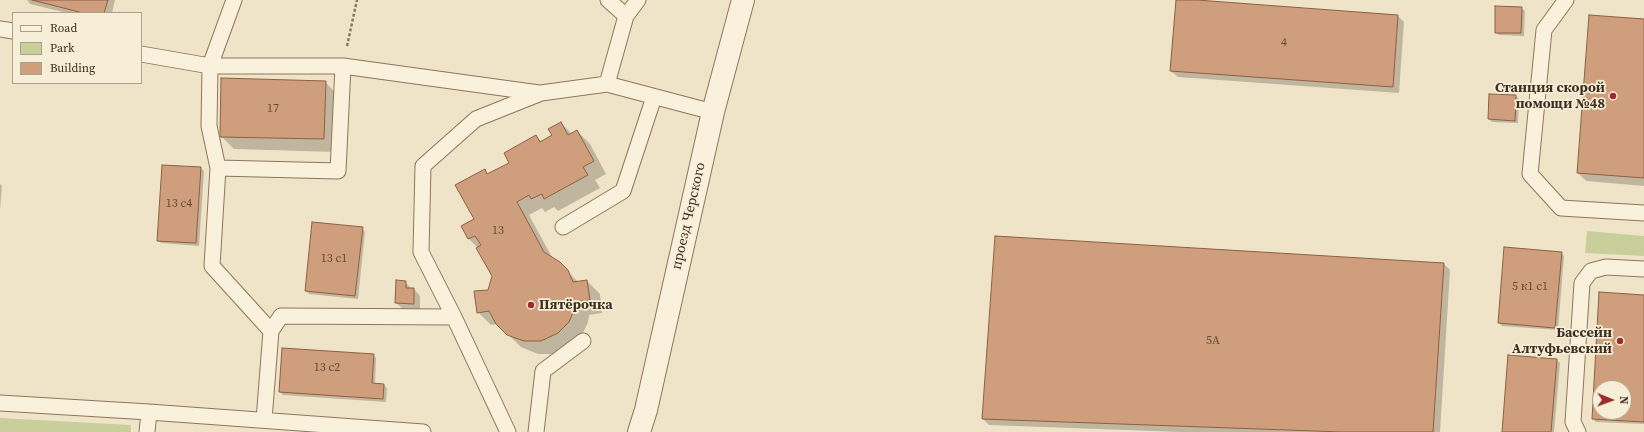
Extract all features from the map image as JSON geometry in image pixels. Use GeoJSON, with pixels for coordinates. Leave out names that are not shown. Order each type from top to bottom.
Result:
{"type":"FeatureCollection","features":[{"type":"Feature","properties":{"kind":"street","name":"проезд Черского"},"geometry":{"type":"LineString","coordinates":[[639,432],[646,410],[712,112],[743,0]]}},
{"type":"Feature","properties":{"kind":"lane"},"geometry":{"type":"LineString","coordinates":[[234,0],[210,66],[209,126],[218,168],[212,266],[271,331]]}},
{"type":"Feature","properties":{"kind":"lane"},"geometry":{"type":"LineString","coordinates":[[608,0],[626,16]]}},
{"type":"Feature","properties":{"kind":"lane"},"geometry":{"type":"LineString","coordinates":[[607,84],[626,16],[638,0]]}},
{"type":"Feature","properties":{"kind":"lane"},"geometry":{"type":"LineString","coordinates":[[1566,0],[1544,30],[1530,174],[1561,208],[1644,213]]}},
{"type":"Feature","properties":{"kind":"lane"},"geometry":{"type":"LineString","coordinates":[[0,29],[12,31]]}},
{"type":"Feature","properties":{"kind":"lane"},"geometry":{"type":"LineString","coordinates":[[142,54],[210,66],[343,66],[541,93]]}},
{"type":"Feature","properties":{"kind":"lane"},"geometry":{"type":"LineString","coordinates":[[218,168],[338,171],[343,66]]}},
{"type":"Feature","properties":{"kind":"lane"},"geometry":{"type":"LineString","coordinates":[[508,432],[454,317],[421,252],[423,166],[476,119],[541,93],[607,84],[712,112]]}},
{"type":"Feature","properties":{"kind":"lane"},"geometry":{"type":"LineString","coordinates":[[563,227],[623,191],[654,97]]}},
{"type":"Feature","properties":{"kind":"lane"},"geometry":{"type":"LineString","coordinates":[[1578,432],[1573,422],[1582,283],[1591,271],[1606,267],[1644,269]]}},
{"type":"Feature","properties":{"kind":"lane"},"geometry":{"type":"LineString","coordinates":[[264,420],[271,331],[281,316],[454,317]]}},
{"type":"Feature","properties":{"kind":"lane"},"geometry":{"type":"LineString","coordinates":[[536,432],[543,371],[583,341]]}},
{"type":"Feature","properties":{"kind":"lane"},"geometry":{"type":"LineString","coordinates":[[0,403],[149,412],[423,432]]}},
{"type":"Feature","properties":{"kind":"lane"},"geometry":{"type":"LineString","coordinates":[[147,432],[149,412]]}},
{"type":"Feature","properties":{"kind":"path"},"geometry":{"type":"LineString","coordinates":[[343,66],[357,0]]}},
{"type":"Feature","properties":{"kind":"green space"},"geometry":{"type":"Polygon","coordinates":[[[1587,231],[1644,236],[1644,256],[1585,253],[1587,231]]]}},
{"type":"Feature","properties":{"kind":"green space"},"geometry":{"type":"Polygon","coordinates":[[[0,418],[131,425],[131,432],[0,432],[0,418]]]}},
{"type":"Feature","properties":{"kind":"building"},"geometry":{"type":"Polygon","coordinates":[[[32,0],[108,0],[104,12],[79,12],[32,0]]]}},
{"type":"Feature","properties":{"kind":"building"},"geometry":{"type":"Polygon","coordinates":[[[1176,0],[1197,0],[1398,15],[1393,87],[1170,71],[1176,0]]]}},
{"type":"Feature","properties":{"kind":"building"},"geometry":{"type":"Polygon","coordinates":[[[1495,6],[1522,7],[1521,33],[1495,33],[1495,6]]]}},
{"type":"Feature","properties":{"kind":"building","name":"Станция скорой помощи №48"},"geometry":{"type":"Polygon","coordinates":[[[1589,15],[1644,19],[1644,178],[1577,173],[1589,15]]]}},
{"type":"Feature","properties":{"kind":"building"},"geometry":{"type":"Polygon","coordinates":[[[221,78],[326,81],[324,139],[220,137],[221,78]]]}},
{"type":"Feature","properties":{"kind":"building"},"geometry":{"type":"Polygon","coordinates":[[[1489,94],[1516,95],[1515,121],[1488,119],[1489,94]]]}},
{"type":"Feature","properties":{"kind":"building"},"geometry":{"type":"Polygon","coordinates":[[[561,122],[568,135],[577,130],[594,161],[583,167],[588,175],[544,199],[542,194],[531,199],[529,195],[517,202],[544,252],[560,262],[568,270],[573,282],[587,280],[590,300],[576,302],[569,322],[558,333],[541,341],[524,341],[507,335],[496,324],[489,311],[477,313],[474,291],[488,290],[492,276],[476,248],[481,245],[475,236],[468,239],[461,226],[474,219],[455,185],[485,169],[487,174],[509,163],[504,153],[536,135],[540,142],[552,135],[548,129],[561,122]]]}},
{"type":"Feature","properties":{"kind":"building"},"geometry":{"type":"Polygon","coordinates":[[[162,165],[201,167],[196,243],[157,241],[162,165]]]}},
{"type":"Feature","properties":{"kind":"building"},"geometry":{"type":"Polygon","coordinates":[[[312,222],[363,227],[355,296],[305,291],[312,222]]]}},
{"type":"Feature","properties":{"kind":"building"},"geometry":{"type":"Polygon","coordinates":[[[995,236],[1444,263],[1433,432],[1342,432],[982,419],[995,236]]]}},
{"type":"Feature","properties":{"kind":"building"},"geometry":{"type":"Polygon","coordinates":[[[1504,247],[1562,252],[1555,328],[1498,323],[1504,247]]]}},
{"type":"Feature","properties":{"kind":"building"},"geometry":{"type":"Polygon","coordinates":[[[396,280],[406,281],[406,288],[414,288],[414,304],[395,303],[396,280]]]}},
{"type":"Feature","properties":{"kind":"building","name":"Бассейн Алтуфьевский"},"geometry":{"type":"Polygon","coordinates":[[[1599,292],[1644,295],[1644,422],[1609,420],[1632,420],[1632,380],[1594,380],[1599,292]]]}},
{"type":"Feature","properties":{"kind":"building"},"geometry":{"type":"Polygon","coordinates":[[[282,348],[374,354],[372,383],[384,384],[383,399],[279,392],[282,348]]]}},
{"type":"Feature","properties":{"kind":"building"},"geometry":{"type":"Polygon","coordinates":[[[1508,355],[1557,359],[1551,432],[1502,432],[1508,355]]]}},
{"type":"Feature","properties":{"kind":"place","name":"Станция скорой помощи №48"},"geometry":{"type":"Point","coordinates":[1613,96]}},
{"type":"Feature","properties":{"kind":"place","name":"Пятёрочка"},"geometry":{"type":"Point","coordinates":[531,305]}},
{"type":"Feature","properties":{"kind":"place","name":"Бассейн Алтуфьевский"},"geometry":{"type":"Point","coordinates":[1620,341]}}]}
